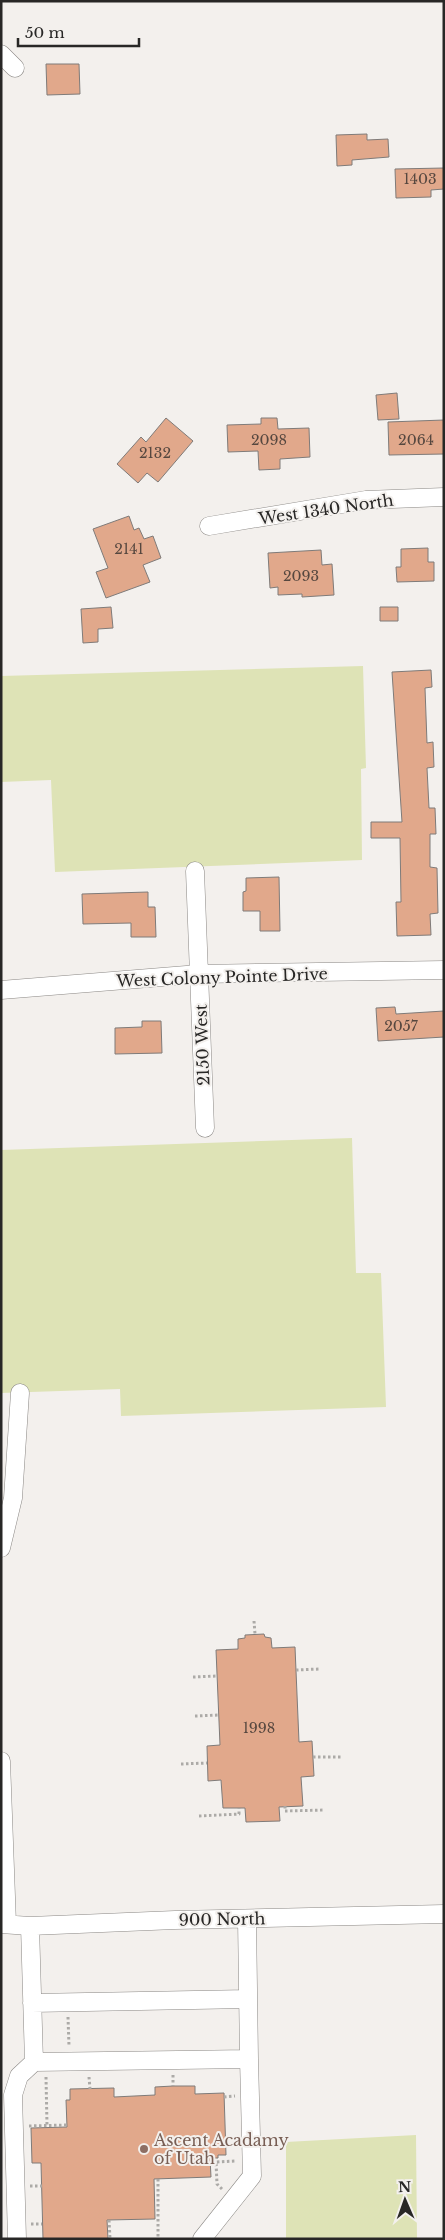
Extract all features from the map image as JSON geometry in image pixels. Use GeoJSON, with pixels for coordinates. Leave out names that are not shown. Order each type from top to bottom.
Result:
{"type":"FeatureCollection","features":[{"type":"Feature","properties":{"kind":"street"},"geometry":{"type":"LineString","coordinates":[[1,54],[15,68]]}},
{"type":"Feature","properties":{"kind":"street","name":"West 1340 North"},"geometry":{"type":"LineString","coordinates":[[209,526],[366,500],[444,497]]}},
{"type":"Feature","properties":{"kind":"street","name":"2150 West"},"geometry":{"type":"LineString","coordinates":[[195,871],[205,1128]]}},
{"type":"Feature","properties":{"kind":"street","name":"West Colony Pointe Drive"},"geometry":{"type":"LineString","coordinates":[[1,990],[199,974],[444,970]]}},
{"type":"Feature","properties":{"kind":"street"},"geometry":{"type":"LineString","coordinates":[[1,1548],[13,1498],[20,1393]]}},
{"type":"Feature","properties":{"kind":"street"},"geometry":{"type":"LineString","coordinates":[[1,1762],[4,1924]]}},
{"type":"Feature","properties":{"kind":"street","name":"900 North"},"geometry":{"type":"LineString","coordinates":[[4,1924],[30,1926],[444,1914]]}},
{"type":"Feature","properties":{"kind":"street"},"geometry":{"type":"LineString","coordinates":[[202,2239],[252,2176],[247,1919]]}},
{"type":"Feature","properties":{"kind":"street"},"geometry":{"type":"LineString","coordinates":[[30,1926],[34,2062]]}},
{"type":"Feature","properties":{"kind":"street"},"geometry":{"type":"LineString","coordinates":[[32,2002],[248,1998]]}},
{"type":"Feature","properties":{"kind":"street"},"geometry":{"type":"LineString","coordinates":[[17,2239],[13,2095],[19,2076],[34,2062],[249,2059]]}},
{"type":"Feature","properties":{"kind":"path"},"geometry":{"type":"LineString","coordinates":[[254,1621],[255,1634]]}},
{"type":"Feature","properties":{"kind":"path"},"geometry":{"type":"LineString","coordinates":[[296,1670],[319,1669]]}},
{"type":"Feature","properties":{"kind":"path"},"geometry":{"type":"LineString","coordinates":[[193,1677],[217,1676]]}},
{"type":"Feature","properties":{"kind":"path"},"geometry":{"type":"LineString","coordinates":[[195,1716],[219,1715]]}},
{"type":"Feature","properties":{"kind":"path"},"geometry":{"type":"LineString","coordinates":[[313,1757],[341,1757]]}},
{"type":"Feature","properties":{"kind":"path"},"geometry":{"type":"LineString","coordinates":[[181,1764],[207,1763]]}},
{"type":"Feature","properties":{"kind":"path"},"geometry":{"type":"LineString","coordinates":[[285,1806],[285,1811],[325,1810]]}},
{"type":"Feature","properties":{"kind":"path"},"geometry":{"type":"LineString","coordinates":[[199,1816],[239,1814],[239,1808]]}},
{"type":"Feature","properties":{"kind":"path"},"geometry":{"type":"LineString","coordinates":[[68,2002],[69,2061]]}},
{"type":"Feature","properties":{"kind":"path"},"geometry":{"type":"LineString","coordinates":[[173,2075],[173,2086]]}},
{"type":"Feature","properties":{"kind":"path"},"geometry":{"type":"LineString","coordinates":[[89,2076],[90,2089]]}},
{"type":"Feature","properties":{"kind":"path"},"geometry":{"type":"LineString","coordinates":[[46,2077],[47,2125]]}},
{"type":"Feature","properties":{"kind":"path"},"geometry":{"type":"LineString","coordinates":[[28,2126],[67,2125]]}},
{"type":"Feature","properties":{"kind":"path"},"geometry":{"type":"LineString","coordinates":[[226,2193],[217,2184],[216,2162],[241,2161]]}},
{"type":"Feature","properties":{"kind":"path"},"geometry":{"type":"LineString","coordinates":[[158,2179],[158,2239]]}},
{"type":"Feature","properties":{"kind":"path"},"geometry":{"type":"LineString","coordinates":[[30,2186],[42,2186]]}},
{"type":"Feature","properties":{"kind":"path"},"geometry":{"type":"LineString","coordinates":[[109,2220],[110,2239]]}},
{"type":"Feature","properties":{"kind":"path"},"geometry":{"type":"LineString","coordinates":[[30,2224],[42,2224]]}},
{"type":"Feature","properties":{"kind":"green space"},"geometry":{"type":"Polygon","coordinates":[[[363,666],[366,768],[361,769],[362,860],[55,872],[51,780],[1,782],[1,676],[363,666]]]}},
{"type":"Feature","properties":{"kind":"green space"},"geometry":{"type":"Polygon","coordinates":[[[352,1138],[356,1273],[381,1273],[386,1407],[121,1416],[120,1389],[1,1393],[1,1150],[352,1138]]]}},
{"type":"Feature","properties":{"kind":"green space"},"geometry":{"type":"Polygon","coordinates":[[[416,2135],[417,2239],[286,2239],[286,2142],[416,2135]]]}},
{"type":"Feature","properties":{"kind":"building"},"geometry":{"type":"Polygon","coordinates":[[[46,64],[79,64],[80,94],[47,95],[46,64]]]}},
{"type":"Feature","properties":{"kind":"building"},"geometry":{"type":"Polygon","coordinates":[[[367,134],[367,140],[388,139],[389,157],[352,160],[352,165],[337,166],[336,135],[367,134]]]}},
{"type":"Feature","properties":{"kind":"building"},"geometry":{"type":"Polygon","coordinates":[[[444,168],[444,189],[431,190],[431,197],[396,198],[395,169],[444,168]]]}},
{"type":"Feature","properties":{"kind":"building"},"geometry":{"type":"Polygon","coordinates":[[[397,393],[399,419],[378,420],[376,395],[397,393]]]}},
{"type":"Feature","properties":{"kind":"building"},"geometry":{"type":"Polygon","coordinates":[[[166,418],[193,441],[158,482],[147,473],[138,483],[117,464],[141,437],[146,442],[166,418]]]}},
{"type":"Feature","properties":{"kind":"building"},"geometry":{"type":"Polygon","coordinates":[[[261,418],[277,418],[278,429],[309,428],[310,457],[280,459],[280,469],[259,470],[258,451],[228,452],[227,425],[261,424],[261,418]]]}},
{"type":"Feature","properties":{"kind":"building"},"geometry":{"type":"Polygon","coordinates":[[[444,420],[444,454],[389,455],[388,422],[444,420]]]}},
{"type":"Feature","properties":{"kind":"building"},"geometry":{"type":"Polygon","coordinates":[[[129,516],[134,530],[139,528],[144,539],[153,536],[161,558],[143,565],[150,582],[106,598],[96,572],[108,568],[93,529],[129,516]]]}},
{"type":"Feature","properties":{"kind":"building"},"geometry":{"type":"Polygon","coordinates":[[[428,548],[428,562],[434,562],[434,581],[397,582],[396,567],[401,567],[401,549],[428,548]]]}},
{"type":"Feature","properties":{"kind":"building"},"geometry":{"type":"Polygon","coordinates":[[[321,550],[322,565],[332,564],[334,595],[302,597],[302,594],[278,595],[278,587],[270,588],[268,553],[321,550]]]}},
{"type":"Feature","properties":{"kind":"building"},"geometry":{"type":"Polygon","coordinates":[[[111,607],[113,628],[98,629],[98,642],[83,643],[81,609],[111,607]]]}},
{"type":"Feature","properties":{"kind":"building"},"geometry":{"type":"Polygon","coordinates":[[[380,607],[398,607],[398,621],[380,621],[380,607]]]}},
{"type":"Feature","properties":{"kind":"building"},"geometry":{"type":"Polygon","coordinates":[[[431,670],[432,687],[425,688],[427,743],[433,742],[434,767],[427,768],[429,808],[435,808],[436,834],[430,834],[430,867],[437,868],[438,913],[430,914],[431,935],[397,936],[396,902],[401,902],[400,838],[371,838],[371,822],[402,822],[392,672],[431,670]]]}},
{"type":"Feature","properties":{"kind":"building"},"geometry":{"type":"Polygon","coordinates":[[[279,877],[280,931],[260,931],[260,911],[243,911],[243,892],[246,891],[246,878],[279,877]]]}},
{"type":"Feature","properties":{"kind":"building"},"geometry":{"type":"Polygon","coordinates":[[[148,892],[148,907],[155,907],[156,937],[131,937],[131,923],[83,924],[82,894],[148,892]]]}},
{"type":"Feature","properties":{"kind":"building"},"geometry":{"type":"Polygon","coordinates":[[[395,1007],[396,1014],[444,1011],[444,1037],[378,1041],[376,1008],[395,1007]]]}},
{"type":"Feature","properties":{"kind":"building"},"geometry":{"type":"Polygon","coordinates":[[[142,1021],[161,1021],[162,1053],[115,1054],[115,1028],[142,1027],[142,1021]]]}},
{"type":"Feature","properties":{"kind":"building"},"geometry":{"type":"Polygon","coordinates":[[[264,1634],[265,1637],[271,1638],[272,1648],[295,1647],[299,1742],[312,1741],[314,1776],[301,1777],[303,1806],[279,1807],[280,1821],[246,1822],[245,1808],[223,1808],[221,1780],[208,1781],[207,1746],[220,1745],[216,1650],[238,1649],[238,1639],[245,1638],[245,1635],[264,1634]]]}},
{"type":"Feature","properties":{"kind":"building"},"geometry":{"type":"Polygon","coordinates":[[[195,2086],[195,2094],[224,2093],[226,2155],[210,2158],[211,2177],[154,2179],[155,2219],[107,2220],[108,2239],[43,2239],[41,2163],[32,2163],[31,2128],[67,2127],[66,2100],[70,2100],[70,2089],[114,2088],[114,2097],[155,2095],[155,2087],[195,2086]]]}},
{"type":"Feature","properties":{"kind":"place","name":"Ascent Acadamy of Utah"},"geometry":{"type":"Point","coordinates":[144,2149]}}]}
